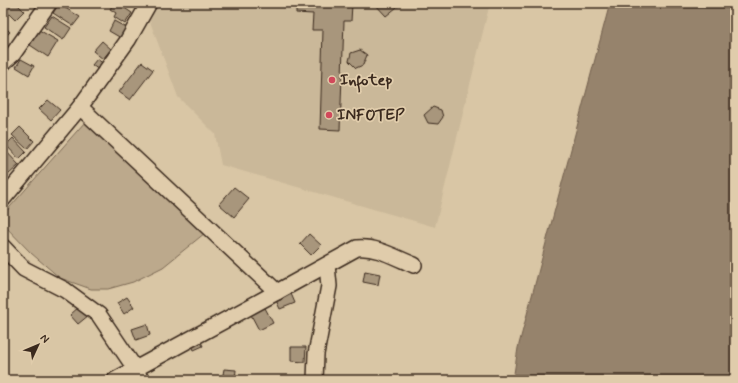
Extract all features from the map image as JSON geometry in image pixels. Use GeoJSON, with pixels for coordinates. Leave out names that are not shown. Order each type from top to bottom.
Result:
{"type":"FeatureCollection","features":[{"type":"Feature","properties":{"kind":"street"},"geometry":{"type":"LineString","coordinates":[[3,63],[13,54],[50,3]]}},
{"type":"Feature","properties":{"kind":"street"},"geometry":{"type":"LineString","coordinates":[[3,200],[80,107],[128,40],[149,3]]}},
{"type":"Feature","properties":{"kind":"street"},"geometry":{"type":"LineString","coordinates":[[80,107],[277,292]]}},
{"type":"Feature","properties":{"kind":"street"},"geometry":{"type":"LineString","coordinates":[[3,247],[24,269],[66,290],[99,315],[138,375]]}},
{"type":"Feature","properties":{"kind":"street"},"geometry":{"type":"LineString","coordinates":[[115,380],[138,375],[277,292],[357,248],[367,247],[379,250],[414,266]]}},
{"type":"Feature","properties":{"kind":"street"},"geometry":{"type":"LineString","coordinates":[[315,380],[316,354],[329,286],[327,265]]}},
{"type":"Feature","properties":{"kind":"shaded area","name":"INFOTEP"},"geometry":{"type":"Polygon","coordinates":[[[159,3],[490,3],[435,227],[221,165],[215,134],[178,97],[149,19],[159,3]]]}},
{"type":"Feature","properties":{"kind":"shaded area"},"geometry":{"type":"Polygon","coordinates":[[[610,3],[735,3],[735,380],[513,380],[518,348],[610,3]]]}},
{"type":"Feature","properties":{"kind":"shaded area"},"geometry":{"type":"Polygon","coordinates":[[[85,122],[205,233],[163,267],[133,282],[108,289],[91,289],[60,278],[31,253],[3,224],[3,215],[85,122]]]}},
{"type":"Feature","properties":{"kind":"building"},"geometry":{"type":"Polygon","coordinates":[[[6,3],[16,3],[24,11],[15,20],[3,8],[6,3]]]}},
{"type":"Feature","properties":{"kind":"building"},"geometry":{"type":"Polygon","coordinates":[[[114,3],[117,3],[132,13],[125,24],[114,17],[116,13],[110,9],[114,3]]]}},
{"type":"Feature","properties":{"kind":"building","name":"Infotep"},"geometry":{"type":"Polygon","coordinates":[[[296,3],[352,4],[351,21],[344,21],[340,130],[320,129],[323,30],[312,30],[313,14],[296,13],[296,3]]]}},
{"type":"Feature","properties":{"kind":"building"},"geometry":{"type":"Polygon","coordinates":[[[374,3],[402,3],[386,16],[374,3]]]}},
{"type":"Feature","properties":{"kind":"building"},"geometry":{"type":"Polygon","coordinates":[[[59,4],[80,17],[73,26],[53,13],[59,4]]]}},
{"type":"Feature","properties":{"kind":"building"},"geometry":{"type":"Polygon","coordinates":[[[52,16],[71,28],[63,40],[44,27],[52,16]]]}},
{"type":"Feature","properties":{"kind":"building"},"geometry":{"type":"Polygon","coordinates":[[[114,21],[127,28],[121,38],[109,31],[114,21]]]}},
{"type":"Feature","properties":{"kind":"building"},"geometry":{"type":"Polygon","coordinates":[[[3,25],[10,32],[3,39],[3,25]]]}},
{"type":"Feature","properties":{"kind":"building"},"geometry":{"type":"Polygon","coordinates":[[[39,30],[58,41],[48,57],[30,45],[39,30]]]}},
{"type":"Feature","properties":{"kind":"building"},"geometry":{"type":"Polygon","coordinates":[[[102,41],[111,49],[103,59],[93,51],[102,41]]]}},
{"type":"Feature","properties":{"kind":"building"},"geometry":{"type":"Polygon","coordinates":[[[360,50],[367,55],[363,65],[356,68],[349,61],[351,53],[360,50]]]}},
{"type":"Feature","properties":{"kind":"building"},"geometry":{"type":"Polygon","coordinates":[[[21,59],[34,66],[29,75],[16,67],[21,59]]]}},
{"type":"Feature","properties":{"kind":"building"},"geometry":{"type":"Polygon","coordinates":[[[97,59],[104,64],[99,70],[92,65],[97,59]]]}},
{"type":"Feature","properties":{"kind":"building"},"geometry":{"type":"Polygon","coordinates":[[[142,62],[153,70],[130,100],[119,92],[142,62]]]}},
{"type":"Feature","properties":{"kind":"building"},"geometry":{"type":"Polygon","coordinates":[[[3,88],[8,93],[3,99],[3,88]]]}},
{"type":"Feature","properties":{"kind":"building"},"geometry":{"type":"Polygon","coordinates":[[[48,100],[60,110],[51,120],[39,109],[48,100]]]}},
{"type":"Feature","properties":{"kind":"building"},"geometry":{"type":"Polygon","coordinates":[[[433,107],[441,110],[443,117],[438,124],[428,123],[424,115],[433,107]]]}},
{"type":"Feature","properties":{"kind":"building"},"geometry":{"type":"Polygon","coordinates":[[[20,127],[34,141],[27,149],[12,135],[20,127]]]}},
{"type":"Feature","properties":{"kind":"building"},"geometry":{"type":"Polygon","coordinates":[[[13,138],[26,152],[19,159],[6,145],[13,138]]]}},
{"type":"Feature","properties":{"kind":"building"},"geometry":{"type":"Polygon","coordinates":[[[3,148],[19,165],[8,175],[3,169],[3,148]]]}},
{"type":"Feature","properties":{"kind":"building"},"geometry":{"type":"Polygon","coordinates":[[[234,187],[249,199],[234,217],[219,204],[234,187]]]}},
{"type":"Feature","properties":{"kind":"building"},"geometry":{"type":"Polygon","coordinates":[[[309,234],[321,245],[311,255],[300,244],[309,234]]]}},
{"type":"Feature","properties":{"kind":"building"},"geometry":{"type":"Polygon","coordinates":[[[365,271],[380,274],[378,285],[363,282],[365,271]]]}},
{"type":"Feature","properties":{"kind":"building"},"geometry":{"type":"Polygon","coordinates":[[[289,289],[295,303],[280,309],[274,296],[289,289]]]}},
{"type":"Feature","properties":{"kind":"building"},"geometry":{"type":"Polygon","coordinates":[[[127,297],[134,307],[124,314],[117,303],[127,297]]]}},
{"type":"Feature","properties":{"kind":"building"},"geometry":{"type":"Polygon","coordinates":[[[81,305],[89,315],[78,324],[70,315],[81,305]]]}},
{"type":"Feature","properties":{"kind":"building"},"geometry":{"type":"Polygon","coordinates":[[[264,306],[273,323],[259,330],[250,313],[264,306]]]}},
{"type":"Feature","properties":{"kind":"building"},"geometry":{"type":"Polygon","coordinates":[[[147,324],[150,335],[136,340],[132,329],[147,324]]]}},
{"type":"Feature","properties":{"kind":"building"},"geometry":{"type":"Polygon","coordinates":[[[199,338],[203,346],[194,350],[190,341],[199,338]]]}},
{"type":"Feature","properties":{"kind":"building"},"geometry":{"type":"Polygon","coordinates":[[[291,347],[306,347],[305,362],[291,361],[291,347]]]}},
{"type":"Feature","properties":{"kind":"building"},"geometry":{"type":"Polygon","coordinates":[[[224,369],[236,370],[235,380],[222,380],[224,369]]]}},
{"type":"Feature","properties":{"kind":"place","name":"Infotep"},"geometry":{"type":"Point","coordinates":[332,80]}},
{"type":"Feature","properties":{"kind":"place","name":"INFOTEP"},"geometry":{"type":"Point","coordinates":[329,115]}}]}
